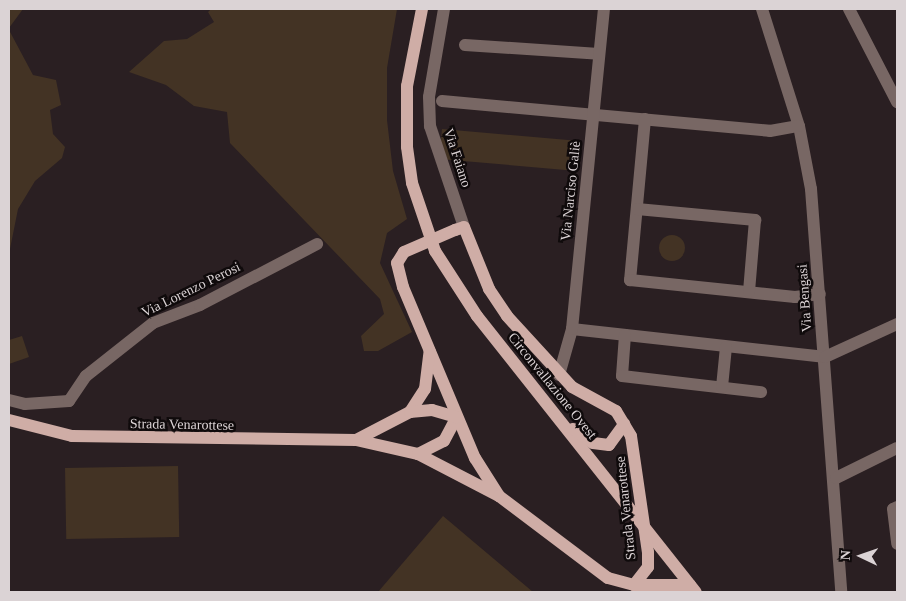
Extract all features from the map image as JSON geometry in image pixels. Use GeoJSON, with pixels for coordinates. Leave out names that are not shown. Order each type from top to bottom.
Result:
{"type":"FeatureCollection","features":[{"type":"Feature","properties":{"kind":"main road","name":"Circonvallazione Ovest"},"geometry":{"type":"LineString","coordinates":[[422,9],[407,86],[412,183],[435,251],[452,282],[643,527],[693,588]]}},
{"type":"Feature","properties":{"kind":"main road","name":"Strada Venarottese"},"geometry":{"type":"LineString","coordinates":[[499,496],[475,458],[396,270],[398,256],[404,252],[460,229],[490,289],[507,316],[559,374],[616,411],[624,424],[636,451],[648,568],[631,589]]}},
{"type":"Feature","properties":{"kind":"main road","name":"Strada Venarottese"},"geometry":{"type":"LineString","coordinates":[[410,412],[425,389],[430,351]]}},
{"type":"Feature","properties":{"kind":"main road","name":"Strada Venarottese"},"geometry":{"type":"LineString","coordinates":[[356,440],[410,412],[432,410],[457,417]]}},
{"type":"Feature","properties":{"kind":"main road"},"geometry":{"type":"LineString","coordinates":[[418,454],[444,441],[457,417]]}},
{"type":"Feature","properties":{"kind":"main road","name":"Strada Venarottese"},"geometry":{"type":"LineString","coordinates":[[9,420],[72,436],[109,439],[356,440],[418,454],[499,496],[608,578],[631,589],[693,588]]}},
{"type":"Feature","properties":{"kind":"main road","name":"Strada Venarottese"},"geometry":{"type":"LineString","coordinates":[[561,420],[593,443],[609,445],[624,424]]}},
{"type":"Feature","properties":{"kind":"street","name":"Via Faiano"},"geometry":{"type":"LineString","coordinates":[[444,9],[429,97],[430,126],[460,229]]}},
{"type":"Feature","properties":{"kind":"street","name":"Via Narciso Galiè"},"geometry":{"type":"LineString","coordinates":[[559,374],[572,329],[604,9]]}},
{"type":"Feature","properties":{"kind":"street","name":"Via Bengasi"},"geometry":{"type":"LineString","coordinates":[[762,9],[799,126],[811,189],[824,357],[836,478],[841,592]]}},
{"type":"Feature","properties":{"kind":"street"},"geometry":{"type":"LineString","coordinates":[[849,9],[897,102]]}},
{"type":"Feature","properties":{"kind":"street"},"geometry":{"type":"LineString","coordinates":[[465,45],[600,54]]}},
{"type":"Feature","properties":{"kind":"street"},"geometry":{"type":"LineString","coordinates":[[442,101],[770,131],[799,126]]}},
{"type":"Feature","properties":{"kind":"street"},"geometry":{"type":"LineString","coordinates":[[645,119],[630,280],[802,298],[820,294]]}},
{"type":"Feature","properties":{"kind":"street"},"geometry":{"type":"LineString","coordinates":[[637,208],[755,220],[749,292]]}},
{"type":"Feature","properties":{"kind":"street","name":"Via Lorenzo Perosi"},"geometry":{"type":"LineString","coordinates":[[9,400],[25,404],[69,401],[86,376],[153,323],[200,304],[317,244]]}},
{"type":"Feature","properties":{"kind":"street"},"geometry":{"type":"LineString","coordinates":[[572,329],[824,357],[897,324]]}},
{"type":"Feature","properties":{"kind":"street"},"geometry":{"type":"LineString","coordinates":[[625,335],[622,376],[761,392]]}},
{"type":"Feature","properties":{"kind":"street"},"geometry":{"type":"LineString","coordinates":[[722,387],[726,347]]}},
{"type":"Feature","properties":{"kind":"street"},"geometry":{"type":"LineString","coordinates":[[836,478],[897,448]]}},
{"type":"Feature","properties":{"kind":"street"},"geometry":{"type":"LineString","coordinates":[[897,507],[893,509],[897,544]]}},
{"type":"Feature","properties":{"kind":"shaded area"},"geometry":{"type":"Polygon","coordinates":[[[9,9],[23,9],[9,28],[9,9]]]}},
{"type":"Feature","properties":{"kind":"shaded area"},"geometry":{"type":"Polygon","coordinates":[[[211,9],[397,9],[387,68],[387,120],[393,171],[407,219],[387,233],[380,263],[412,332],[378,351],[364,351],[361,336],[384,314],[380,299],[230,143],[227,112],[194,106],[166,85],[129,72],[164,41],[187,39],[214,22],[208,12],[211,9]]]}},
{"type":"Feature","properties":{"kind":"shaded area"},"geometry":{"type":"Polygon","coordinates":[[[9,30],[33,75],[56,80],[61,105],[50,110],[53,134],[65,147],[62,158],[35,181],[18,209],[9,254],[9,30]]]}},
{"type":"Feature","properties":{"kind":"shaded area"},"geometry":{"type":"Polygon","coordinates":[[[442,129],[576,141],[574,171],[439,159],[442,129]]]}},
{"type":"Feature","properties":{"kind":"shaded area"},"geometry":{"type":"Polygon","coordinates":[[[672,235],[681,239],[685,248],[681,257],[672,261],[663,257],[659,248],[663,239],[672,235]]]}},
{"type":"Feature","properties":{"kind":"shaded area"},"geometry":{"type":"Polygon","coordinates":[[[22,336],[29,357],[9,364],[9,340],[22,336]]]}},
{"type":"Feature","properties":{"kind":"shaded area"},"geometry":{"type":"Polygon","coordinates":[[[178,466],[179,537],[66,539],[65,468],[178,466]]]}},
{"type":"Feature","properties":{"kind":"shaded area"},"geometry":{"type":"Polygon","coordinates":[[[443,516],[533,592],[378,592],[443,516]]]}}]}
